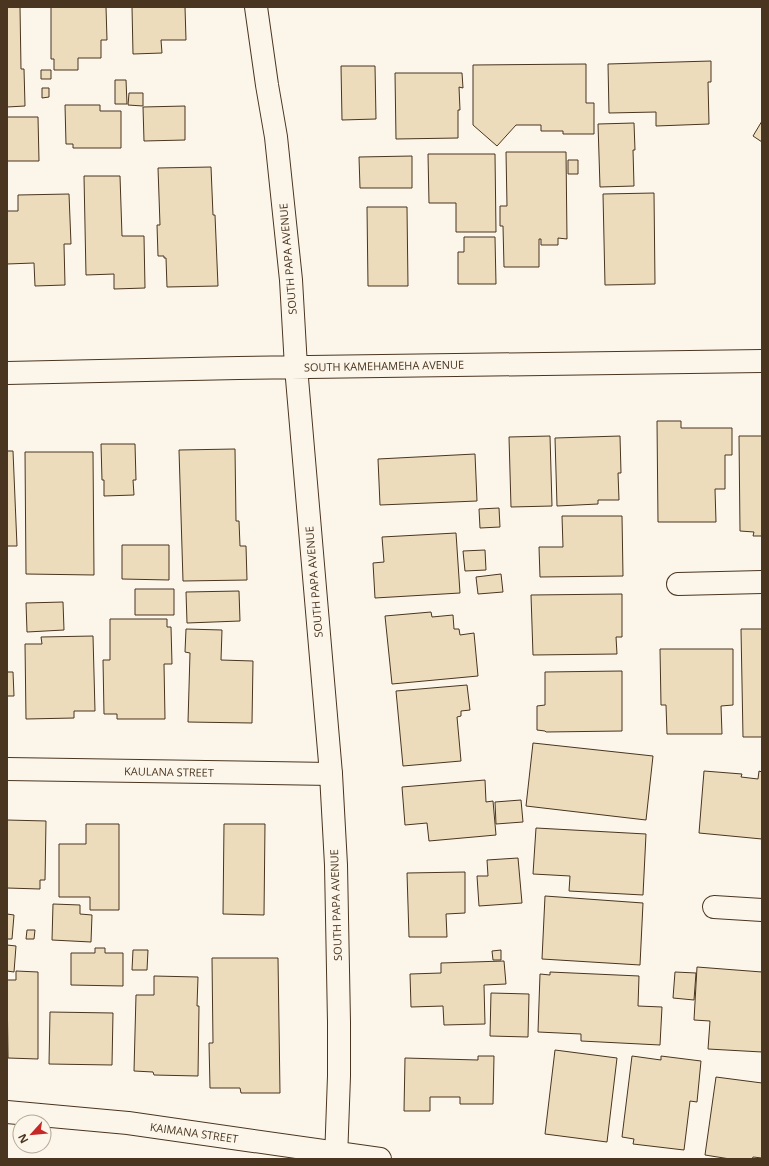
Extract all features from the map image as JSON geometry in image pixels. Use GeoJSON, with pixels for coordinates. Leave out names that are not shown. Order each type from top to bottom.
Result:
{"type":"FeatureCollection","features":[{"type":"Feature","properties":{"kind":"street","name":"SOUTH PAPA AVENUE"},"geometry":{"type":"LineString","coordinates":[[256,7],[276,137],[291,280],[296,367],[331,774],[336,865],[339,1076],[336,1156]]}},
{"type":"Feature","properties":{"kind":"street","name":"SOUTH KAMEHAMEHA AVENUE"},"geometry":{"type":"LineString","coordinates":[[7,373],[296,367],[762,361]]}},
{"type":"Feature","properties":{"kind":"street"},"geometry":{"type":"LineString","coordinates":[[678,584],[762,582]]}},
{"type":"Feature","properties":{"kind":"street","name":"KAULANA STREET"},"geometry":{"type":"LineString","coordinates":[[7,769],[331,774]]}},
{"type":"Feature","properties":{"kind":"street"},"geometry":{"type":"LineString","coordinates":[[714,907],[762,910]]}},
{"type":"Feature","properties":{"kind":"street","name":"KAIMANA STREET"},"geometry":{"type":"LineString","coordinates":[[7,1112],[128,1123],[336,1156],[380,1159]]}},
{"type":"Feature","properties":{"kind":"building"},"geometry":{"type":"Polygon","coordinates":[[[7,7],[20,7],[21,69],[24,69],[25,106],[7,107],[7,7]]]}},
{"type":"Feature","properties":{"kind":"building"},"geometry":{"type":"Polygon","coordinates":[[[51,7],[106,7],[107,40],[101,40],[101,58],[78,58],[78,70],[54,70],[54,59],[51,59],[51,7]]]}},
{"type":"Feature","properties":{"kind":"building"},"geometry":{"type":"Polygon","coordinates":[[[132,7],[185,7],[186,40],[161,40],[162,53],[133,54],[132,7]]]}},
{"type":"Feature","properties":{"kind":"building"},"geometry":{"type":"Polygon","coordinates":[[[711,61],[711,82],[708,82],[709,124],[656,126],[656,112],[609,113],[608,64],[711,61]]]}},
{"type":"Feature","properties":{"kind":"building"},"geometry":{"type":"Polygon","coordinates":[[[586,64],[586,103],[594,103],[594,134],[563,134],[563,131],[541,131],[541,125],[516,125],[497,146],[473,125],[473,65],[586,64]]]}},
{"type":"Feature","properties":{"kind":"building"},"geometry":{"type":"Polygon","coordinates":[[[341,66],[375,66],[376,119],[342,120],[341,66]]]}},
{"type":"Feature","properties":{"kind":"building"},"geometry":{"type":"Polygon","coordinates":[[[41,70],[51,70],[51,79],[41,79],[41,70]]]}},
{"type":"Feature","properties":{"kind":"building"},"geometry":{"type":"Polygon","coordinates":[[[395,73],[462,73],[463,88],[459,87],[460,110],[458,110],[458,138],[396,139],[395,73]]]}},
{"type":"Feature","properties":{"kind":"building"},"geometry":{"type":"Polygon","coordinates":[[[115,80],[126,80],[127,104],[115,104],[115,80]]]}},
{"type":"Feature","properties":{"kind":"building"},"geometry":{"type":"Polygon","coordinates":[[[42,88],[49,88],[49,97],[42,98],[42,88]]]}},
{"type":"Feature","properties":{"kind":"building"},"geometry":{"type":"Polygon","coordinates":[[[129,93],[143,93],[143,106],[128,105],[129,93]]]}},
{"type":"Feature","properties":{"kind":"building"},"geometry":{"type":"Polygon","coordinates":[[[65,105],[100,105],[100,111],[121,111],[121,148],[73,148],[73,144],[66,144],[65,105]]]}},
{"type":"Feature","properties":{"kind":"building"},"geometry":{"type":"Polygon","coordinates":[[[185,106],[185,140],[144,141],[143,107],[185,106]]]}},
{"type":"Feature","properties":{"kind":"building"},"geometry":{"type":"Polygon","coordinates":[[[7,117],[38,117],[39,161],[7,161],[7,117]]]}},
{"type":"Feature","properties":{"kind":"building"},"geometry":{"type":"Polygon","coordinates":[[[762,121],[762,142],[753,136],[762,121]]]}},
{"type":"Feature","properties":{"kind":"building"},"geometry":{"type":"Polygon","coordinates":[[[634,123],[634,186],[600,187],[598,124],[634,123]]]}},
{"type":"Feature","properties":{"kind":"building"},"geometry":{"type":"Polygon","coordinates":[[[506,152],[566,152],[567,239],[558,238],[558,245],[541,245],[541,239],[539,239],[539,267],[504,267],[503,226],[500,226],[500,206],[507,206],[506,152]]]}},
{"type":"Feature","properties":{"kind":"building"},"geometry":{"type":"Polygon","coordinates":[[[428,154],[495,154],[496,232],[456,232],[456,203],[429,203],[428,154]]]}},
{"type":"Feature","properties":{"kind":"building"},"geometry":{"type":"Polygon","coordinates":[[[412,156],[412,188],[360,188],[359,157],[412,156]]]}},
{"type":"Feature","properties":{"kind":"building"},"geometry":{"type":"Polygon","coordinates":[[[568,160],[578,160],[578,174],[568,174],[568,160]]]}},
{"type":"Feature","properties":{"kind":"building"},"geometry":{"type":"Polygon","coordinates":[[[211,167],[218,286],[167,287],[166,258],[164,258],[164,256],[158,256],[157,225],[160,225],[158,168],[211,167]]]}},
{"type":"Feature","properties":{"kind":"building"},"geometry":{"type":"Polygon","coordinates":[[[84,176],[120,176],[122,236],[144,236],[145,288],[114,289],[114,274],[86,275],[84,176]]]}},
{"type":"Feature","properties":{"kind":"building"},"geometry":{"type":"Polygon","coordinates":[[[654,193],[655,284],[605,285],[603,194],[654,193]]]}},
{"type":"Feature","properties":{"kind":"building"},"geometry":{"type":"Polygon","coordinates":[[[69,194],[71,244],[64,244],[65,285],[35,286],[34,263],[7,264],[7,211],[18,211],[18,195],[69,194]]]}},
{"type":"Feature","properties":{"kind":"building"},"geometry":{"type":"Polygon","coordinates":[[[367,207],[407,207],[408,286],[368,286],[367,207]]]}},
{"type":"Feature","properties":{"kind":"building"},"geometry":{"type":"Polygon","coordinates":[[[464,237],[495,237],[496,284],[458,284],[458,252],[464,252],[464,237]]]}},
{"type":"Feature","properties":{"kind":"building"},"geometry":{"type":"Polygon","coordinates":[[[657,421],[681,421],[681,428],[732,428],[732,455],[725,455],[725,489],[715,489],[716,522],[658,522],[657,421]]]}},
{"type":"Feature","properties":{"kind":"building"},"geometry":{"type":"Polygon","coordinates":[[[550,436],[552,506],[511,507],[509,437],[550,436]]]}},
{"type":"Feature","properties":{"kind":"building"},"geometry":{"type":"Polygon","coordinates":[[[620,436],[621,473],[618,473],[619,500],[598,500],[598,504],[557,506],[555,438],[620,436]]]}},
{"type":"Feature","properties":{"kind":"building"},"geometry":{"type":"Polygon","coordinates":[[[739,436],[762,436],[762,536],[753,536],[754,532],[740,531],[739,436]]]}},
{"type":"Feature","properties":{"kind":"building"},"geometry":{"type":"Polygon","coordinates":[[[101,444],[135,444],[136,480],[133,480],[134,495],[104,496],[101,444]]]}},
{"type":"Feature","properties":{"kind":"building"},"geometry":{"type":"Polygon","coordinates":[[[235,449],[236,521],[239,521],[240,546],[246,546],[247,580],[183,581],[179,450],[235,449]]]}},
{"type":"Feature","properties":{"kind":"building"},"geometry":{"type":"Polygon","coordinates":[[[7,451],[13,451],[17,546],[7,546],[7,451]]]}},
{"type":"Feature","properties":{"kind":"building"},"geometry":{"type":"Polygon","coordinates":[[[25,452],[93,452],[94,575],[26,574],[25,452]]]}},
{"type":"Feature","properties":{"kind":"building"},"geometry":{"type":"Polygon","coordinates":[[[475,454],[477,501],[380,505],[378,459],[475,454]]]}},
{"type":"Feature","properties":{"kind":"building"},"geometry":{"type":"Polygon","coordinates":[[[499,508],[500,527],[480,528],[479,509],[499,508]]]}},
{"type":"Feature","properties":{"kind":"building"},"geometry":{"type":"Polygon","coordinates":[[[562,516],[622,516],[623,576],[540,577],[539,547],[563,547],[562,516]]]}},
{"type":"Feature","properties":{"kind":"building"},"geometry":{"type":"Polygon","coordinates":[[[456,533],[460,593],[375,598],[373,563],[384,562],[382,537],[456,533]]]}},
{"type":"Feature","properties":{"kind":"building"},"geometry":{"type":"Polygon","coordinates":[[[122,545],[169,545],[169,580],[122,579],[122,545]]]}},
{"type":"Feature","properties":{"kind":"building"},"geometry":{"type":"Polygon","coordinates":[[[485,550],[486,570],[465,571],[463,551],[485,550]]]}},
{"type":"Feature","properties":{"kind":"building"},"geometry":{"type":"Polygon","coordinates":[[[501,574],[503,592],[478,594],[476,577],[501,574]]]}},
{"type":"Feature","properties":{"kind":"building"},"geometry":{"type":"Polygon","coordinates":[[[135,589],[174,589],[174,615],[135,615],[135,589]]]}},
{"type":"Feature","properties":{"kind":"building"},"geometry":{"type":"Polygon","coordinates":[[[239,591],[240,621],[187,623],[186,592],[239,591]]]}},
{"type":"Feature","properties":{"kind":"building"},"geometry":{"type":"Polygon","coordinates":[[[622,594],[622,637],[616,637],[617,654],[533,655],[531,595],[622,594]]]}},
{"type":"Feature","properties":{"kind":"building"},"geometry":{"type":"Polygon","coordinates":[[[63,602],[64,630],[27,632],[26,603],[63,602]]]}},
{"type":"Feature","properties":{"kind":"building"},"geometry":{"type":"Polygon","coordinates":[[[431,612],[432,617],[453,615],[454,629],[459,629],[460,635],[474,633],[478,676],[392,684],[385,616],[431,612]]]}},
{"type":"Feature","properties":{"kind":"building"},"geometry":{"type":"Polygon","coordinates":[[[110,619],[167,619],[167,627],[171,627],[172,664],[164,664],[165,719],[117,719],[117,714],[104,714],[103,660],[110,660],[110,619]]]}},
{"type":"Feature","properties":{"kind":"building"},"geometry":{"type":"Polygon","coordinates":[[[186,629],[222,630],[221,660],[253,661],[252,723],[188,722],[190,653],[185,652],[186,629]]]}},
{"type":"Feature","properties":{"kind":"building"},"geometry":{"type":"Polygon","coordinates":[[[741,629],[762,629],[762,737],[743,737],[741,629]]]}},
{"type":"Feature","properties":{"kind":"building"},"geometry":{"type":"Polygon","coordinates":[[[93,636],[95,711],[74,711],[74,718],[26,719],[25,644],[42,644],[41,637],[93,636]]]}},
{"type":"Feature","properties":{"kind":"building"},"geometry":{"type":"Polygon","coordinates":[[[660,649],[733,649],[733,705],[721,706],[722,734],[667,734],[666,705],[661,705],[660,649]]]}},
{"type":"Feature","properties":{"kind":"building"},"geometry":{"type":"Polygon","coordinates":[[[622,671],[622,731],[546,732],[537,730],[537,706],[545,705],[545,672],[622,671]]]}},
{"type":"Feature","properties":{"kind":"building"},"geometry":{"type":"Polygon","coordinates":[[[7,672],[13,672],[14,696],[7,696],[7,672]]]}},
{"type":"Feature","properties":{"kind":"building"},"geometry":{"type":"Polygon","coordinates":[[[467,685],[470,710],[461,711],[461,716],[457,717],[461,761],[403,766],[396,691],[467,685]]]}},
{"type":"Feature","properties":{"kind":"building"},"geometry":{"type":"Polygon","coordinates":[[[533,743],[653,756],[646,820],[526,806],[533,743]]]}},
{"type":"Feature","properties":{"kind":"building"},"geometry":{"type":"Polygon","coordinates":[[[704,771],[742,774],[741,777],[758,779],[759,771],[762,772],[762,839],[699,833],[704,771]]]}},
{"type":"Feature","properties":{"kind":"building"},"geometry":{"type":"Polygon","coordinates":[[[485,780],[486,802],[493,801],[496,835],[429,841],[427,823],[405,825],[402,787],[485,780]]]}},
{"type":"Feature","properties":{"kind":"building"},"geometry":{"type":"Polygon","coordinates":[[[521,800],[523,822],[496,824],[495,802],[521,800]]]}},
{"type":"Feature","properties":{"kind":"building"},"geometry":{"type":"Polygon","coordinates":[[[7,820],[46,821],[45,880],[40,880],[40,889],[7,888],[7,820]]]}},
{"type":"Feature","properties":{"kind":"building"},"geometry":{"type":"Polygon","coordinates":[[[86,824],[119,824],[119,910],[90,910],[90,897],[59,897],[59,844],[86,844],[86,824]]]}},
{"type":"Feature","properties":{"kind":"building"},"geometry":{"type":"Polygon","coordinates":[[[224,824],[265,824],[264,915],[223,914],[224,824]]]}},
{"type":"Feature","properties":{"kind":"building"},"geometry":{"type":"Polygon","coordinates":[[[536,828],[646,834],[643,895],[569,891],[570,876],[533,874],[536,828]]]}},
{"type":"Feature","properties":{"kind":"building"},"geometry":{"type":"Polygon","coordinates":[[[518,858],[522,903],[479,906],[477,876],[488,876],[487,860],[518,858]]]}},
{"type":"Feature","properties":{"kind":"building"},"geometry":{"type":"Polygon","coordinates":[[[465,872],[465,913],[446,914],[447,937],[409,937],[407,873],[465,872]]]}},
{"type":"Feature","properties":{"kind":"building"},"geometry":{"type":"Polygon","coordinates":[[[545,896],[643,903],[640,965],[542,959],[545,896]]]}},
{"type":"Feature","properties":{"kind":"building"},"geometry":{"type":"Polygon","coordinates":[[[53,904],[80,905],[80,914],[92,915],[91,942],[52,940],[53,904]]]}},
{"type":"Feature","properties":{"kind":"building"},"geometry":{"type":"Polygon","coordinates":[[[7,914],[14,915],[12,939],[7,939],[7,914]]]}},
{"type":"Feature","properties":{"kind":"building"},"geometry":{"type":"Polygon","coordinates":[[[27,930],[35,930],[34,939],[26,939],[27,930]]]}},
{"type":"Feature","properties":{"kind":"building"},"geometry":{"type":"Polygon","coordinates":[[[7,945],[16,946],[14,972],[7,971],[7,945]]]}},
{"type":"Feature","properties":{"kind":"building"},"geometry":{"type":"Polygon","coordinates":[[[95,948],[105,948],[105,953],[123,953],[123,986],[71,985],[71,953],[95,953],[95,948]]]}},
{"type":"Feature","properties":{"kind":"building"},"geometry":{"type":"Polygon","coordinates":[[[133,950],[148,950],[147,970],[132,970],[133,950]]]}},
{"type":"Feature","properties":{"kind":"building"},"geometry":{"type":"Polygon","coordinates":[[[501,950],[501,960],[493,960],[492,951],[501,950]]]}},
{"type":"Feature","properties":{"kind":"building"},"geometry":{"type":"Polygon","coordinates":[[[212,958],[278,958],[280,1093],[241,1093],[240,1088],[210,1088],[209,1043],[213,1043],[212,958]]]}},
{"type":"Feature","properties":{"kind":"building"},"geometry":{"type":"Polygon","coordinates":[[[504,961],[506,984],[484,985],[485,1024],[444,1025],[443,1006],[411,1007],[410,974],[441,973],[441,963],[504,961]]]}},
{"type":"Feature","properties":{"kind":"building"},"geometry":{"type":"Polygon","coordinates":[[[697,967],[762,972],[762,1052],[708,1049],[710,1021],[694,1020],[697,967]]]}},
{"type":"Feature","properties":{"kind":"building"},"geometry":{"type":"Polygon","coordinates":[[[16,971],[38,972],[38,1059],[8,1058],[7,980],[16,980],[16,971]]]}},
{"type":"Feature","properties":{"kind":"building"},"geometry":{"type":"Polygon","coordinates":[[[550,972],[639,976],[638,1006],[662,1007],[660,1045],[581,1041],[581,1034],[538,1032],[540,974],[550,975],[550,972]]]}},
{"type":"Feature","properties":{"kind":"building"},"geometry":{"type":"Polygon","coordinates":[[[675,972],[696,973],[694,1000],[673,998],[675,972]]]}},
{"type":"Feature","properties":{"kind":"building"},"geometry":{"type":"Polygon","coordinates":[[[154,976],[198,977],[198,1076],[154,1075],[153,1072],[134,1071],[136,995],[154,995],[154,976]]]}},
{"type":"Feature","properties":{"kind":"building"},"geometry":{"type":"Polygon","coordinates":[[[491,993],[529,994],[528,1037],[490,1036],[491,993]]]}},
{"type":"Feature","properties":{"kind":"building"},"geometry":{"type":"Polygon","coordinates":[[[50,1012],[113,1013],[112,1065],[49,1064],[50,1012]]]}},
{"type":"Feature","properties":{"kind":"building"},"geometry":{"type":"Polygon","coordinates":[[[555,1050],[617,1058],[607,1142],[545,1134],[555,1050]]]}},
{"type":"Feature","properties":{"kind":"building"},"geometry":{"type":"Polygon","coordinates":[[[478,1056],[494,1056],[493,1104],[460,1104],[460,1097],[430,1097],[430,1111],[404,1111],[405,1058],[478,1060],[478,1056]]]}},
{"type":"Feature","properties":{"kind":"building"},"geometry":{"type":"Polygon","coordinates":[[[632,1056],[661,1060],[661,1056],[701,1061],[697,1102],[690,1101],[684,1150],[633,1144],[634,1139],[622,1137],[632,1056]]]}},
{"type":"Feature","properties":{"kind":"building"},"geometry":{"type":"Polygon","coordinates":[[[716,1077],[762,1083],[762,1158],[753,1157],[752,1159],[730,1159],[705,1155],[716,1077]]]}}]}
